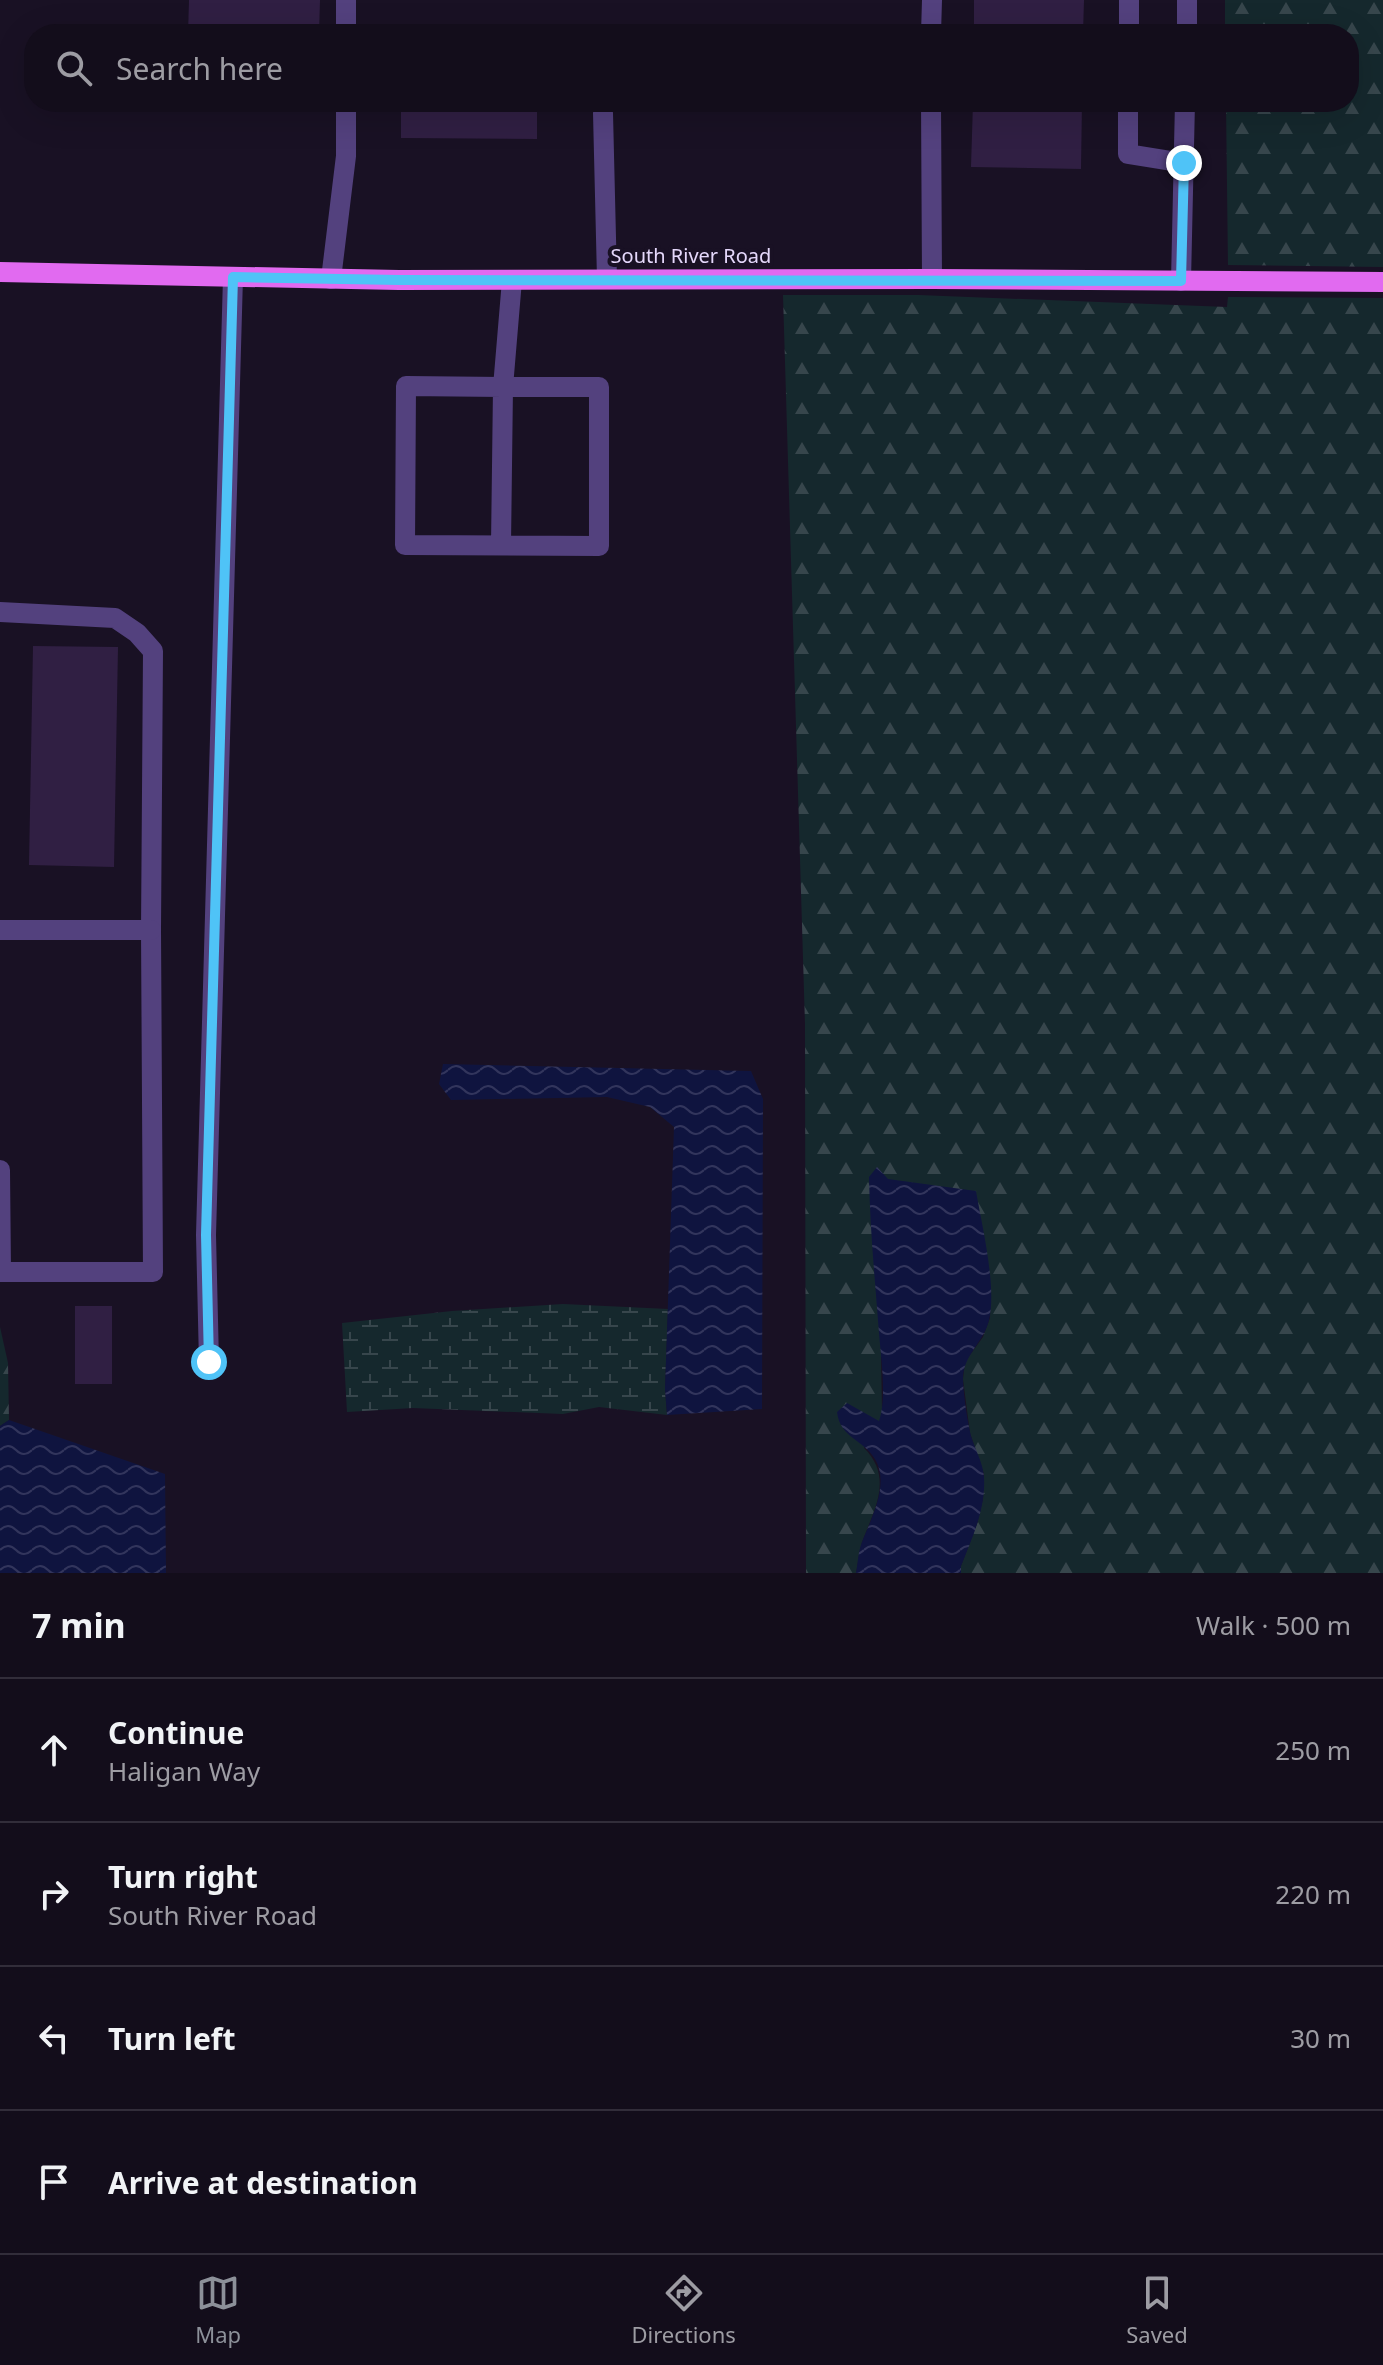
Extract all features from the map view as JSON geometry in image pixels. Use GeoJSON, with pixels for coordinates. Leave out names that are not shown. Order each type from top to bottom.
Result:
{"type":"FeatureCollection","features":[{"type":"Feature","properties":{"kind":"main road","name":"South River Road"},"geometry":{"type":"LineString","coordinates":[[0,272],[331,279],[1383,282]]}},
{"type":"Feature","properties":{"kind":"lane"},"geometry":{"type":"LineString","coordinates":[[346,0],[346,24]]}},
{"type":"Feature","properties":{"kind":"lane"},"geometry":{"type":"LineString","coordinates":[[931,24],[932,0]]}},
{"type":"Feature","properties":{"kind":"lane"},"geometry":{"type":"LineString","coordinates":[[1129,0],[1129,24]]}},
{"type":"Feature","properties":{"kind":"lane"},"geometry":{"type":"LineString","coordinates":[[1187,0],[1187,24]]}},
{"type":"Feature","properties":{"kind":"lane"},"geometry":{"type":"LineString","coordinates":[[331,279],[346,156],[346,112]]}},
{"type":"Feature","properties":{"kind":"lane"},"geometry":{"type":"LineString","coordinates":[[931,112],[932,279]]}},
{"type":"Feature","properties":{"kind":"lane"},"geometry":{"type":"LineString","coordinates":[[1128,112],[1128,154],[1184,163]]}},
{"type":"Feature","properties":{"kind":"lane"},"geometry":{"type":"LineString","coordinates":[[1181,281],[1185,112]]}},
{"type":"Feature","properties":{"kind":"lane"},"geometry":{"type":"LineString","coordinates":[[603,113],[607,279]]}},
{"type":"Feature","properties":{"kind":"lane"},"geometry":{"type":"LineString","coordinates":[[209,1362],[206,1235],[233,277]]}},
{"type":"Feature","properties":{"kind":"lane"},"geometry":{"type":"LineString","coordinates":[[501,545],[503,387],[512,280]]}},
{"type":"Feature","properties":{"kind":"lane"},"geometry":{"type":"LineString","coordinates":[[406,386],[503,387],[599,387],[599,546],[405,545],[406,386]]}},
{"type":"Feature","properties":{"kind":"lane"},"geometry":{"type":"LineString","coordinates":[[0,612],[115,618],[137,633],[153,651],[153,1272],[1,1272],[0,1170]]}},
{"type":"Feature","properties":{"kind":"lane"},"geometry":{"type":"LineString","coordinates":[[0,930],[151,930]]}},
{"type":"Feature","properties":{"kind":"green space"},"geometry":{"type":"Polygon","coordinates":[[[1225,0],[1383,0],[1383,267],[1228,265],[1226,112],[1359,112],[1359,24],[1225,24],[1225,0]]]}},
{"type":"Feature","properties":{"kind":"green space"},"geometry":{"type":"Polygon","coordinates":[[[783,295],[918,295],[1227,307],[1228,297],[1383,298],[1383,1573],[961,1573],[983,1499],[984,1474],[970,1433],[963,1379],[965,1362],[983,1337],[990,1318],[991,1286],[881,1357],[882,1412],[864,1448],[878,1471],[879,1494],[862,1542],[856,1573],[806,1573],[805,1024],[783,295]]]}},
{"type":"Feature","properties":{"kind":"green space"},"geometry":{"type":"Polygon","coordinates":[[[563,1304],[668,1309],[667,1415],[599,1407],[563,1414],[413,1408],[347,1412],[342,1323],[452,1311],[563,1304]]]}},
{"type":"Feature","properties":{"kind":"green space"},"geometry":{"type":"Polygon","coordinates":[[[0,1327],[8,1363],[9,1420],[0,1426],[0,1327]]]}},
{"type":"Feature","properties":{"kind":"water"},"geometry":{"type":"Polygon","coordinates":[[[443,1064],[751,1071],[763,1099],[762,1409],[667,1415],[665,1389],[674,1127],[650,1107],[607,1097],[451,1100],[439,1084],[443,1064]]]}},
{"type":"Feature","properties":{"kind":"water"},"geometry":{"type":"Polygon","coordinates":[[[877,1167],[888,1179],[976,1191],[988,1256],[991,1306],[983,1336],[966,1364],[963,1381],[968,1423],[982,1467],[984,1489],[981,1512],[961,1573],[856,1573],[861,1546],[878,1501],[881,1479],[875,1459],[847,1433],[837,1412],[847,1403],[879,1421],[883,1401],[869,1177],[877,1167]]]}},
{"type":"Feature","properties":{"kind":"water"},"geometry":{"type":"Polygon","coordinates":[[[9,1420],[165,1474],[166,1573],[0,1573],[0,1426],[9,1420]]]}},
{"type":"Feature","properties":{"kind":"building"},"geometry":{"type":"Polygon","coordinates":[[[189,0],[320,0],[319,24],[188,24],[189,0]]]}},
{"type":"Feature","properties":{"kind":"building"},"geometry":{"type":"Polygon","coordinates":[[[974,0],[1084,0],[1083,24],[974,24],[974,0]]]}},
{"type":"Feature","properties":{"kind":"building"},"geometry":{"type":"Polygon","coordinates":[[[401,112],[537,112],[537,139],[401,138],[401,112]]]}},
{"type":"Feature","properties":{"kind":"building"},"geometry":{"type":"Polygon","coordinates":[[[973,112],[1082,112],[1081,169],[971,167],[973,112]]]}},
{"type":"Feature","properties":{"kind":"building"},"geometry":{"type":"Polygon","coordinates":[[[33,646],[118,647],[114,867],[29,865],[33,646]]]}},
{"type":"Feature","properties":{"kind":"building"},"geometry":{"type":"Polygon","coordinates":[[[75,1306],[112,1306],[112,1384],[75,1384],[75,1306]]]}},
{"type":"Feature","properties":{"kind":"route"},"geometry":{"type":"LineString","coordinates":[[209,1362],[206,1235],[233,277],[1181,281],[1184,163]]}}]}
